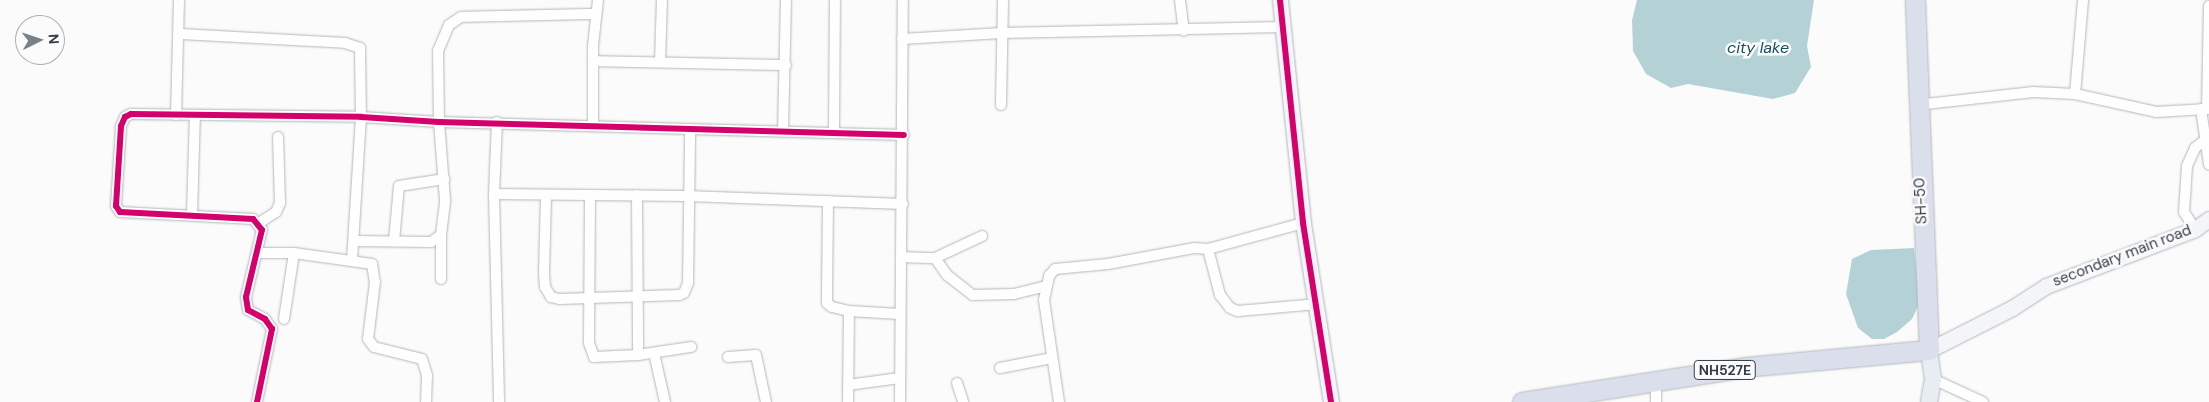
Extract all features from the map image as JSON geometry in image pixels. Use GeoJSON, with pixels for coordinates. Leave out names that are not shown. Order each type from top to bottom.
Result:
{"type":"FeatureCollection","features":[{"type":"Feature","properties":{"kind":"highway","name":"SH-50"},"geometry":{"type":"LineString","coordinates":[[1915,0],[1917,105],[1929,350]]}},
{"type":"Feature","properties":{"kind":"highway","name":"NH527E"},"geometry":{"type":"LineString","coordinates":[[1522,402],[1656,380],[1793,361],[1929,350]]}},
{"type":"Feature","properties":{"kind":"main road","name":"SH-50"},"geometry":{"type":"LineString","coordinates":[[1929,350],[1933,380],[1929,402]]}},
{"type":"Feature","properties":{"kind":"street"},"geometry":{"type":"LineString","coordinates":[[176,115],[180,0]]}},
{"type":"Feature","properties":{"kind":"street"},"geometry":{"type":"LineString","coordinates":[[593,126],[593,62],[598,0]]}},
{"type":"Feature","properties":{"kind":"street"},"geometry":{"type":"LineString","coordinates":[[660,62],[662,0]]}},
{"type":"Feature","properties":{"kind":"street"},"geometry":{"type":"LineString","coordinates":[[783,131],[786,66],[786,0]]}},
{"type":"Feature","properties":{"kind":"street"},"geometry":{"type":"LineString","coordinates":[[834,133],[835,0]]}},
{"type":"Feature","properties":{"kind":"street"},"geometry":{"type":"LineString","coordinates":[[900,402],[899,314],[904,135],[903,0]]}},
{"type":"Feature","properties":{"kind":"street"},"geometry":{"type":"LineString","coordinates":[[1001,105],[1003,0]]}},
{"type":"Feature","properties":{"kind":"street"},"geometry":{"type":"LineString","coordinates":[[1180,0],[1184,31]]}},
{"type":"Feature","properties":{"kind":"street"},"geometry":{"type":"LineString","coordinates":[[1280,0],[1303,223],[1318,304],[1331,402]]}},
{"type":"Feature","properties":{"kind":"street"},"geometry":{"type":"LineString","coordinates":[[2075,94],[2083,20],[2082,0]]}},
{"type":"Feature","properties":{"kind":"street"},"geometry":{"type":"LineString","coordinates":[[1917,105],[2033,92],[2075,94],[2156,112],[2207,109],[2209,6]]}},
{"type":"Feature","properties":{"kind":"street"},"geometry":{"type":"LineString","coordinates":[[441,279],[444,179],[439,122],[438,50],[449,25],[461,18],[596,14]]}},
{"type":"Feature","properties":{"kind":"street"},"geometry":{"type":"LineString","coordinates":[[902,40],[1002,33],[1184,31],[1283,27]]}},
{"type":"Feature","properties":{"kind":"street"},"geometry":{"type":"LineString","coordinates":[[180,34],[354,44],[362,53],[355,241],[352,260]]}},
{"type":"Feature","properties":{"kind":"street"},"geometry":{"type":"LineString","coordinates":[[593,62],[786,66]]}},
{"type":"Feature","properties":{"kind":"street"},"geometry":{"type":"LineString","coordinates":[[2201,109],[2209,164]]}},
{"type":"Feature","properties":{"kind":"street"},"geometry":{"type":"LineString","coordinates":[[257,402],[272,329],[265,319],[252,314],[246,305],[262,230],[253,219],[192,214],[126,214],[116,206],[121,126],[124,118],[130,114],[361,116],[439,122],[497,122],[690,131],[783,131],[904,135]]}},
{"type":"Feature","properties":{"kind":"street"},"geometry":{"type":"LineString","coordinates":[[192,214],[196,115]]}},
{"type":"Feature","properties":{"kind":"street"},"geometry":{"type":"LineString","coordinates":[[497,122],[494,194],[499,402]]}},
{"type":"Feature","properties":{"kind":"street"},"geometry":{"type":"LineString","coordinates":[[546,196],[545,288],[551,297],[560,299],[589,297],[636,298],[679,295],[687,289],[687,196],[690,131]]}},
{"type":"Feature","properties":{"kind":"street"},"geometry":{"type":"LineString","coordinates":[[259,224],[276,212],[280,203],[278,138]]}},
{"type":"Feature","properties":{"kind":"street"},"geometry":{"type":"LineString","coordinates":[[2205,140],[2195,148],[2188,166],[2184,212],[2206,221]]}},
{"type":"Feature","properties":{"kind":"street"},"geometry":{"type":"LineString","coordinates":[[394,241],[399,186],[444,179]]}},
{"type":"Feature","properties":{"kind":"street"},"geometry":{"type":"LineString","coordinates":[[494,194],[687,196],[903,204]]}},
{"type":"Feature","properties":{"kind":"street"},"geometry":{"type":"LineString","coordinates":[[637,195],[636,298],[638,355]]}},
{"type":"Feature","properties":{"kind":"street"},"geometry":{"type":"LineString","coordinates":[[590,196],[589,343],[594,357],[638,355],[691,347]]}},
{"type":"Feature","properties":{"kind":"street"},"geometry":{"type":"LineString","coordinates":[[828,201],[825,295],[832,307],[899,314]]}},
{"type":"Feature","properties":{"kind":"street","name":"secondary main road"},"geometry":{"type":"LineString","coordinates":[[1929,350],[2012,308],[2046,286],[2206,221]]}},
{"type":"Feature","properties":{"kind":"street"},"geometry":{"type":"LineString","coordinates":[[1059,402],[1045,314],[1047,286],[1052,271],[1061,267],[1108,264],[1194,248],[1208,250],[1303,223]]}},
{"type":"Feature","properties":{"kind":"street"},"geometry":{"type":"LineString","coordinates":[[355,241],[431,242],[441,235]]}},
{"type":"Feature","properties":{"kind":"street"},"geometry":{"type":"LineString","coordinates":[[901,257],[935,258],[982,236]]}},
{"type":"Feature","properties":{"kind":"street"},"geometry":{"type":"LineString","coordinates":[[1208,250],[1220,295],[1230,308],[1238,311],[1318,304]]}},
{"type":"Feature","properties":{"kind":"street"},"geometry":{"type":"LineString","coordinates":[[257,253],[294,253],[367,261],[374,269],[368,331],[370,344],[422,358],[428,375],[426,402]]}},
{"type":"Feature","properties":{"kind":"street"},"geometry":{"type":"LineString","coordinates":[[284,319],[294,253]]}},
{"type":"Feature","properties":{"kind":"street"},"geometry":{"type":"LineString","coordinates":[[935,258],[947,274],[973,295],[1014,294],[1047,286]]}},
{"type":"Feature","properties":{"kind":"street"},"geometry":{"type":"LineString","coordinates":[[848,402],[849,310]]}},
{"type":"Feature","properties":{"kind":"street"},"geometry":{"type":"LineString","coordinates":[[654,353],[665,402]]}},
{"type":"Feature","properties":{"kind":"street"},"geometry":{"type":"LineString","coordinates":[[728,357],[756,355],[766,402]]}},
{"type":"Feature","properties":{"kind":"street"},"geometry":{"type":"LineString","coordinates":[[1000,368],[1052,358]]}},
{"type":"Feature","properties":{"kind":"street"},"geometry":{"type":"LineString","coordinates":[[848,385],[900,378]]}},
{"type":"Feature","properties":{"kind":"street"},"geometry":{"type":"LineString","coordinates":[[1656,380],[1656,402]]}},
{"type":"Feature","properties":{"kind":"street"},"geometry":{"type":"LineString","coordinates":[[1933,380],[1983,402]]}},
{"type":"Feature","properties":{"kind":"street"},"geometry":{"type":"LineString","coordinates":[[957,383],[964,402]]}},
{"type":"Feature","properties":{"kind":"water","name":"city lake"},"geometry":{"type":"Polygon","coordinates":[[[1637,0],[1814,0],[1807,46],[1811,67],[1795,93],[1773,99],[1688,84],[1671,88],[1646,74],[1633,51],[1632,20],[1637,0]]]}},
{"type":"Feature","properties":{"kind":"water"},"geometry":{"type":"Polygon","coordinates":[[[1914,248],[1920,302],[1912,319],[1897,332],[1884,339],[1872,339],[1858,328],[1846,294],[1852,259],[1871,250],[1914,248]]]}},
{"type":"Feature","properties":{"kind":"cycle path"},"geometry":{"type":"LineString","coordinates":[[1280,0],[1303,223],[1331,402]]}},
{"type":"Feature","properties":{"kind":"cycle path"},"geometry":{"type":"LineString","coordinates":[[257,402],[272,329],[265,319],[248,310],[246,297],[262,230],[253,219],[120,212],[116,206],[121,126],[125,117],[131,114],[361,117],[439,122],[904,135]]}}]}
